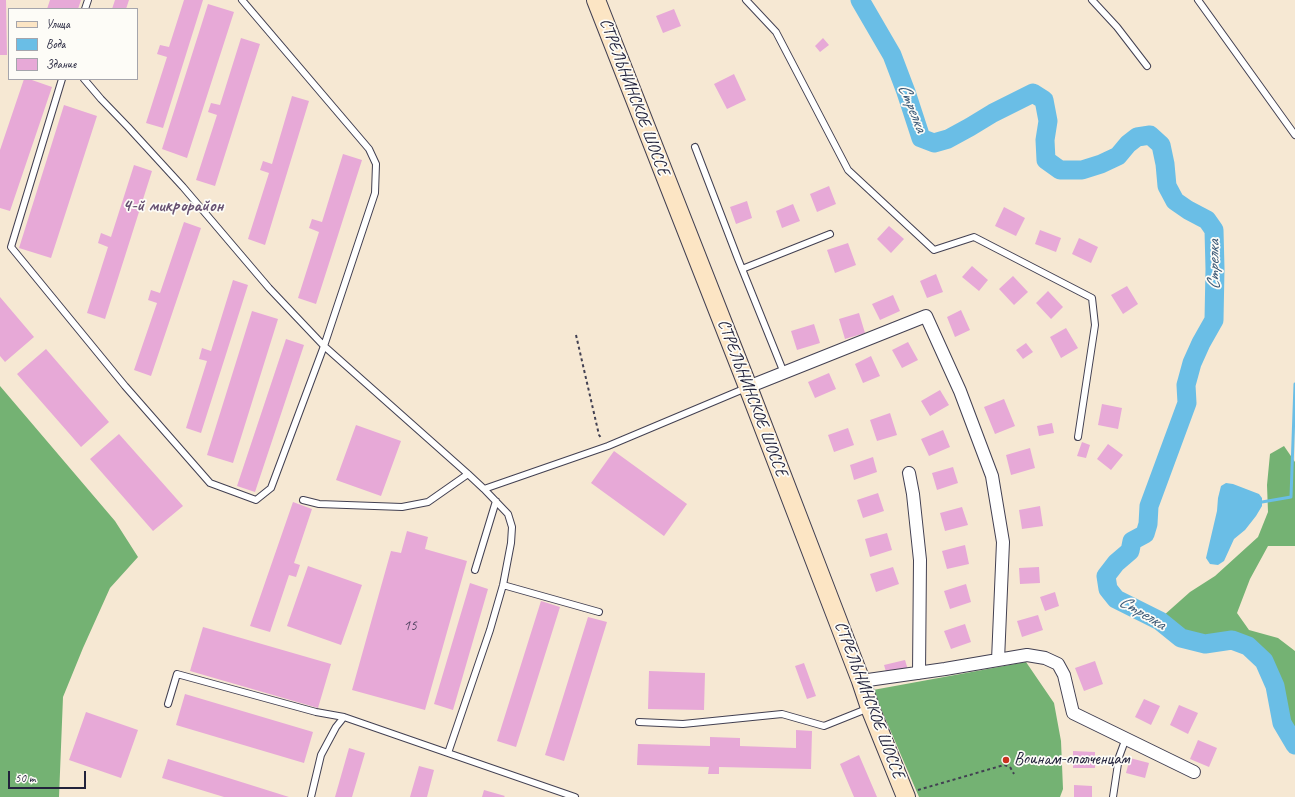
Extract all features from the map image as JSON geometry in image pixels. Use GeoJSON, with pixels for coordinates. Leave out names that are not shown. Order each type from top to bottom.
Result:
{"type":"FeatureCollection","features":[{"type":"Feature","properties":{"kind":"main road","name":"СТРЕЛЬНИНСКОЕ ШОССЕ"},"geometry":{"type":"LineString","coordinates":[[596,0],[748,387],[870,708],[909,795]]}},
{"type":"Feature","properties":{"kind":"street"},"geometry":{"type":"LineString","coordinates":[[748,387],[926,316],[960,391],[992,476],[1003,542],[998,660]]}},
{"type":"Feature","properties":{"kind":"street"},"geometry":{"type":"LineString","coordinates":[[909,473],[913,494],[920,560],[919,673]]}},
{"type":"Feature","properties":{"kind":"street"},"geometry":{"type":"LineString","coordinates":[[861,681],[1027,655],[1045,658],[1058,664],[1064,675],[1073,713],[1194,772]]}},
{"type":"Feature","properties":{"kind":"lane"},"geometry":{"type":"LineString","coordinates":[[62,80],[11,247],[125,386],[210,483],[256,500],[271,488],[324,346],[375,193],[376,164],[369,149],[242,0]]}},
{"type":"Feature","properties":{"kind":"lane"},"geometry":{"type":"LineString","coordinates":[[746,0],[776,32],[848,170],[934,250],[974,237],[1092,298],[1095,326],[1078,437]]}},
{"type":"Feature","properties":{"kind":"lane"},"geometry":{"type":"LineString","coordinates":[[1092,0],[1117,27],[1147,66]]}},
{"type":"Feature","properties":{"kind":"lane"},"geometry":{"type":"LineString","coordinates":[[1198,0],[1295,135]]}},
{"type":"Feature","properties":{"kind":"lane"},"geometry":{"type":"LineString","coordinates":[[85,80],[183,187],[269,288],[324,346],[468,474],[508,514],[512,527],[511,543],[503,585],[490,630],[448,753]]}},
{"type":"Feature","properties":{"kind":"lane"},"geometry":{"type":"LineString","coordinates":[[695,147],[784,373]]}},
{"type":"Feature","properties":{"kind":"lane"},"geometry":{"type":"LineString","coordinates":[[742,269],[830,234]]}},
{"type":"Feature","properties":{"kind":"lane"},"geometry":{"type":"LineString","coordinates":[[484,489],[608,446],[748,387]]}},
{"type":"Feature","properties":{"kind":"lane"},"geometry":{"type":"LineString","coordinates":[[303,500],[319,504],[402,507],[428,502],[468,474]]}},
{"type":"Feature","properties":{"kind":"lane"},"geometry":{"type":"LineString","coordinates":[[475,570],[496,502]]}},
{"type":"Feature","properties":{"kind":"lane"},"geometry":{"type":"LineString","coordinates":[[503,585],[599,612]]}},
{"type":"Feature","properties":{"kind":"lane"},"geometry":{"type":"LineString","coordinates":[[168,704],[177,674],[309,710],[344,717],[575,797]]}},
{"type":"Feature","properties":{"kind":"lane"},"geometry":{"type":"LineString","coordinates":[[639,722],[683,724],[782,714],[824,726],[870,708]]}},
{"type":"Feature","properties":{"kind":"lane"},"geometry":{"type":"LineString","coordinates":[[311,797],[322,756],[336,727],[344,717]]}},
{"type":"Feature","properties":{"kind":"lane"},"geometry":{"type":"LineString","coordinates":[[1114,797],[1119,757],[1126,738]]}},
{"type":"Feature","properties":{"kind":"path"},"geometry":{"type":"LineString","coordinates":[[576,335],[599,435],[608,446]]}},
{"type":"Feature","properties":{"kind":"path"},"geometry":{"type":"LineString","coordinates":[[909,795],[1004,765],[1010,767],[1014,774]]}},
{"type":"Feature","properties":{"kind":"green space"},"geometry":{"type":"Polygon","coordinates":[[[0,386],[115,521],[138,557],[110,588],[63,697],[59,797],[0,797],[0,386]]]}},
{"type":"Feature","properties":{"kind":"green space"},"geometry":{"type":"Polygon","coordinates":[[[1284,446],[1295,462],[1295,546],[1268,546],[1250,579],[1237,613],[1249,630],[1278,638],[1295,651],[1295,737],[1291,732],[1274,666],[1263,653],[1247,646],[1220,649],[1195,642],[1163,616],[1190,592],[1215,576],[1258,537],[1268,512],[1267,485],[1270,454],[1284,446]]]}},
{"type":"Feature","properties":{"kind":"green space"},"geometry":{"type":"Polygon","coordinates":[[[1026,662],[1054,703],[1061,741],[1063,789],[1060,797],[919,797],[873,690],[1026,662]]]}},
{"type":"Feature","properties":{"kind":"water"},"geometry":{"type":"Polygon","coordinates":[[[1226,483],[1233,484],[1259,494],[1262,498],[1262,506],[1245,530],[1234,539],[1224,561],[1218,565],[1210,564],[1206,558],[1221,486],[1226,483]]]}},
{"type":"Feature","properties":{"kind":"building"},"geometry":{"type":"Polygon","coordinates":[[[0,0],[6,0],[7,55],[0,55],[0,0]]]}},
{"type":"Feature","properties":{"kind":"building"},"geometry":{"type":"Polygon","coordinates":[[[50,0],[81,0],[78,8],[47,8],[50,0]]]}},
{"type":"Feature","properties":{"kind":"building"},"geometry":{"type":"Polygon","coordinates":[[[115,0],[129,0],[126,8],[112,8],[115,0]]]}},
{"type":"Feature","properties":{"kind":"building"},"geometry":{"type":"Polygon","coordinates":[[[184,0],[203,0],[163,128],[146,123],[167,57],[157,54],[160,45],[169,47],[184,0]]]}},
{"type":"Feature","properties":{"kind":"building"},"geometry":{"type":"Polygon","coordinates":[[[208,4],[234,12],[187,158],[162,149],[208,4]]]}},
{"type":"Feature","properties":{"kind":"building"},"geometry":{"type":"Polygon","coordinates":[[[674,9],[681,26],[663,33],[656,16],[674,9]]]}},
{"type":"Feature","properties":{"kind":"building"},"geometry":{"type":"Polygon","coordinates":[[[241,38],[260,44],[215,186],[196,180],[217,115],[208,112],[211,103],[220,105],[241,38]]]}},
{"type":"Feature","properties":{"kind":"building"},"geometry":{"type":"Polygon","coordinates":[[[823,38],[829,45],[820,52],[815,46],[823,38]]]}},
{"type":"Feature","properties":{"kind":"building"},"geometry":{"type":"Polygon","coordinates":[[[734,74],[746,100],[727,109],[714,84],[734,74]]]}},
{"type":"Feature","properties":{"kind":"building"},"geometry":{"type":"Polygon","coordinates":[[[24,80],[32,80],[52,87],[10,211],[0,208],[0,150],[24,80]]]}},
{"type":"Feature","properties":{"kind":"building"},"geometry":{"type":"Polygon","coordinates":[[[292,96],[309,101],[265,245],[248,239],[269,173],[260,170],[263,161],[272,164],[292,96]]]}},
{"type":"Feature","properties":{"kind":"building"},"geometry":{"type":"Polygon","coordinates":[[[64,105],[97,116],[51,258],[19,248],[64,105]]]}},
{"type":"Feature","properties":{"kind":"building"},"geometry":{"type":"Polygon","coordinates":[[[343,154],[362,160],[316,304],[298,298],[319,232],[309,228],[312,219],[322,222],[343,154]]]}},
{"type":"Feature","properties":{"kind":"building"},"geometry":{"type":"Polygon","coordinates":[[[134,165],[152,171],[105,319],[87,313],[108,247],[98,243],[101,233],[111,237],[134,165]]]}},
{"type":"Feature","properties":{"kind":"building"},"geometry":{"type":"Polygon","coordinates":[[[829,186],[836,204],[817,212],[810,194],[829,186]]]}},
{"type":"Feature","properties":{"kind":"building"},"geometry":{"type":"Polygon","coordinates":[[[747,201],[752,218],[736,224],[730,207],[747,201]]]}},
{"type":"Feature","properties":{"kind":"building"},"geometry":{"type":"Polygon","coordinates":[[[793,204],[800,221],[782,228],[776,211],[793,204]]]}},
{"type":"Feature","properties":{"kind":"building"},"geometry":{"type":"Polygon","coordinates":[[[1004,207],[1025,218],[1016,236],[995,226],[1004,207]]]}},
{"type":"Feature","properties":{"kind":"building"},"geometry":{"type":"Polygon","coordinates":[[[184,222],[201,228],[151,376],[134,370],[157,303],[148,300],[151,290],[160,293],[184,222]]]}},
{"type":"Feature","properties":{"kind":"building"},"geometry":{"type":"Polygon","coordinates":[[[889,226],[904,239],[891,253],[877,239],[889,226]]]}},
{"type":"Feature","properties":{"kind":"building"},"geometry":{"type":"Polygon","coordinates":[[[1040,230],[1061,238],[1056,252],[1035,244],[1040,230]]]}},
{"type":"Feature","properties":{"kind":"building"},"geometry":{"type":"Polygon","coordinates":[[[1079,238],[1098,247],[1091,263],[1072,254],[1079,238]]]}},
{"type":"Feature","properties":{"kind":"building"},"geometry":{"type":"Polygon","coordinates":[[[848,243],[856,265],[835,273],[827,250],[848,243]]]}},
{"type":"Feature","properties":{"kind":"building"},"geometry":{"type":"Polygon","coordinates":[[[972,266],[988,280],[979,291],[962,277],[972,266]]]}},
{"type":"Feature","properties":{"kind":"building"},"geometry":{"type":"Polygon","coordinates":[[[936,274],[943,292],[927,298],[920,281],[936,274]]]}},
{"type":"Feature","properties":{"kind":"building"},"geometry":{"type":"Polygon","coordinates":[[[1013,276],[1028,292],[1014,305],[999,289],[1013,276]]]}},
{"type":"Feature","properties":{"kind":"building"},"geometry":{"type":"Polygon","coordinates":[[[233,280],[248,285],[201,433],[186,428],[207,361],[199,359],[202,348],[211,351],[233,280]]]}},
{"type":"Feature","properties":{"kind":"building"},"geometry":{"type":"Polygon","coordinates":[[[1127,286],[1138,304],[1123,314],[1111,295],[1127,286]]]}},
{"type":"Feature","properties":{"kind":"building"},"geometry":{"type":"Polygon","coordinates":[[[1048,291],[1063,307],[1051,319],[1036,303],[1048,291]]]}},
{"type":"Feature","properties":{"kind":"building"},"geometry":{"type":"Polygon","coordinates":[[[893,295],[900,311],[880,320],[872,304],[893,295]]]}},
{"type":"Feature","properties":{"kind":"building"},"geometry":{"type":"Polygon","coordinates":[[[0,297],[34,337],[5,362],[0,356],[0,297]]]}},
{"type":"Feature","properties":{"kind":"building"},"geometry":{"type":"Polygon","coordinates":[[[961,310],[970,330],[955,337],[947,317],[961,310]]]}},
{"type":"Feature","properties":{"kind":"building"},"geometry":{"type":"Polygon","coordinates":[[[252,311],[278,319],[233,463],[207,455],[252,311]]]}},
{"type":"Feature","properties":{"kind":"building"},"geometry":{"type":"Polygon","coordinates":[[[859,313],[865,333],[845,339],[839,319],[859,313]]]}},
{"type":"Feature","properties":{"kind":"building"},"geometry":{"type":"Polygon","coordinates":[[[814,324],[820,343],[797,350],[791,331],[814,324]]]}},
{"type":"Feature","properties":{"kind":"building"},"geometry":{"type":"Polygon","coordinates":[[[1066,328],[1078,348],[1061,358],[1050,337],[1066,328]]]}},
{"type":"Feature","properties":{"kind":"building"},"geometry":{"type":"Polygon","coordinates":[[[286,339],[304,345],[255,492],[237,486],[286,339]]]}},
{"type":"Feature","properties":{"kind":"building"},"geometry":{"type":"Polygon","coordinates":[[[908,342],[918,360],[902,368],[892,350],[908,342]]]}},
{"type":"Feature","properties":{"kind":"building"},"geometry":{"type":"Polygon","coordinates":[[[1026,343],[1033,352],[1023,359],[1016,350],[1026,343]]]}},
{"type":"Feature","properties":{"kind":"building"},"geometry":{"type":"Polygon","coordinates":[[[46,349],[109,422],[81,447],[17,374],[46,349]]]}},
{"type":"Feature","properties":{"kind":"building"},"geometry":{"type":"Polygon","coordinates":[[[871,356],[880,376],[863,383],[855,364],[871,356]]]}},
{"type":"Feature","properties":{"kind":"building"},"geometry":{"type":"Polygon","coordinates":[[[829,373],[836,389],[815,398],[808,382],[829,373]]]}},
{"type":"Feature","properties":{"kind":"building"},"geometry":{"type":"Polygon","coordinates":[[[940,390],[949,405],[930,416],[921,401],[940,390]]]}},
{"type":"Feature","properties":{"kind":"building"},"geometry":{"type":"Polygon","coordinates":[[[1004,399],[1015,426],[995,434],[984,407],[1004,399]]]}},
{"type":"Feature","properties":{"kind":"building"},"geometry":{"type":"Polygon","coordinates":[[[1102,404],[1122,408],[1118,429],[1098,425],[1102,404]]]}},
{"type":"Feature","properties":{"kind":"building"},"geometry":{"type":"Polygon","coordinates":[[[890,413],[897,435],[877,441],[870,420],[890,413]]]}},
{"type":"Feature","properties":{"kind":"building"},"geometry":{"type":"Polygon","coordinates":[[[1052,423],[1054,433],[1039,436],[1037,426],[1052,423]]]}},
{"type":"Feature","properties":{"kind":"building"},"geometry":{"type":"Polygon","coordinates":[[[356,425],[401,441],[381,496],[336,480],[356,425]]]}},
{"type":"Feature","properties":{"kind":"building"},"geometry":{"type":"Polygon","coordinates":[[[848,428],[854,445],[834,452],[828,435],[848,428]]]}},
{"type":"Feature","properties":{"kind":"building"},"geometry":{"type":"Polygon","coordinates":[[[943,430],[950,447],[929,456],[921,439],[943,430]]]}},
{"type":"Feature","properties":{"kind":"building"},"geometry":{"type":"Polygon","coordinates":[[[119,434],[183,506],[153,531],[90,459],[119,434]]]}},
{"type":"Feature","properties":{"kind":"building"},"geometry":{"type":"Polygon","coordinates":[[[1082,442],[1090,445],[1086,458],[1077,456],[1082,442]]]}},
{"type":"Feature","properties":{"kind":"building"},"geometry":{"type":"Polygon","coordinates":[[[1108,444],[1123,455],[1111,470],[1097,459],[1108,444]]]}},
{"type":"Feature","properties":{"kind":"building"},"geometry":{"type":"Polygon","coordinates":[[[1030,448],[1035,468],[1011,475],[1006,455],[1030,448]]]}},
{"type":"Feature","properties":{"kind":"building"},"geometry":{"type":"Polygon","coordinates":[[[614,451],[687,504],[664,536],[591,483],[614,451]]]}},
{"type":"Feature","properties":{"kind":"building"},"geometry":{"type":"Polygon","coordinates":[[[873,457],[877,472],[854,480],[850,465],[873,457]]]}},
{"type":"Feature","properties":{"kind":"building"},"geometry":{"type":"Polygon","coordinates":[[[953,467],[958,483],[937,490],[932,473],[953,467]]]}},
{"type":"Feature","properties":{"kind":"building"},"geometry":{"type":"Polygon","coordinates":[[[878,493],[884,511],[863,518],[857,500],[878,493]]]}},
{"type":"Feature","properties":{"kind":"building"},"geometry":{"type":"Polygon","coordinates":[[[293,502],[312,509],[294,563],[300,565],[296,577],[289,575],[270,632],[250,626],[293,502]]]}},
{"type":"Feature","properties":{"kind":"building"},"geometry":{"type":"Polygon","coordinates":[[[1040,506],[1043,526],[1022,529],[1019,510],[1040,506]]]}},
{"type":"Feature","properties":{"kind":"building"},"geometry":{"type":"Polygon","coordinates":[[[962,507],[968,525],[945,531],[940,513],[962,507]]]}},
{"type":"Feature","properties":{"kind":"building"},"geometry":{"type":"Polygon","coordinates":[[[407,531],[428,537],[425,549],[467,561],[425,710],[352,690],[391,551],[401,553],[407,531]]]}},
{"type":"Feature","properties":{"kind":"building"},"geometry":{"type":"Polygon","coordinates":[[[887,533],[892,550],[870,557],[865,539],[887,533]]]}},
{"type":"Feature","properties":{"kind":"building"},"geometry":{"type":"Polygon","coordinates":[[[965,545],[969,564],[947,569],[942,551],[965,545]]]}},
{"type":"Feature","properties":{"kind":"building"},"geometry":{"type":"Polygon","coordinates":[[[308,566],[362,585],[341,645],[287,626],[308,566]]]}},
{"type":"Feature","properties":{"kind":"building"},"geometry":{"type":"Polygon","coordinates":[[[893,567],[899,584],[876,592],[870,574],[893,567]]]}},
{"type":"Feature","properties":{"kind":"building"},"geometry":{"type":"Polygon","coordinates":[[[1039,567],[1040,583],[1020,584],[1019,568],[1039,567]]]}},
{"type":"Feature","properties":{"kind":"building"},"geometry":{"type":"Polygon","coordinates":[[[470,583],[488,589],[453,710],[434,704],[470,583]]]}},
{"type":"Feature","properties":{"kind":"building"},"geometry":{"type":"Polygon","coordinates":[[[966,584],[971,602],[950,609],[944,591],[966,584]]]}},
{"type":"Feature","properties":{"kind":"building"},"geometry":{"type":"Polygon","coordinates":[[[1055,592],[1059,606],[1045,611],[1040,597],[1055,592]]]}},
{"type":"Feature","properties":{"kind":"building"},"geometry":{"type":"Polygon","coordinates":[[[541,601],[560,607],[516,747],[497,741],[541,601]]]}},
{"type":"Feature","properties":{"kind":"building"},"geometry":{"type":"Polygon","coordinates":[[[1038,615],[1043,630],[1022,637],[1017,621],[1038,615]]]}},
{"type":"Feature","properties":{"kind":"building"},"geometry":{"type":"Polygon","coordinates":[[[588,617],[607,622],[564,761],[545,755],[588,617]]]}},
{"type":"Feature","properties":{"kind":"building"},"geometry":{"type":"Polygon","coordinates":[[[965,624],[971,642],[951,649],[944,631],[965,624]]]}},
{"type":"Feature","properties":{"kind":"building"},"geometry":{"type":"Polygon","coordinates":[[[203,627],[331,664],[318,708],[190,671],[203,627]]]}},
{"type":"Feature","properties":{"kind":"building"},"geometry":{"type":"Polygon","coordinates":[[[905,660],[908,670],[887,675],[884,665],[905,660]]]}},
{"type":"Feature","properties":{"kind":"building"},"geometry":{"type":"Polygon","coordinates":[[[1095,661],[1103,684],[1084,691],[1075,668],[1095,661]]]}},
{"type":"Feature","properties":{"kind":"building"},"geometry":{"type":"Polygon","coordinates":[[[804,663],[816,696],[807,699],[795,666],[804,663]]]}},
{"type":"Feature","properties":{"kind":"building"},"geometry":{"type":"Polygon","coordinates":[[[649,671],[705,673],[704,710],[648,709],[649,671]]]}},
{"type":"Feature","properties":{"kind":"building"},"geometry":{"type":"Polygon","coordinates":[[[185,694],[313,732],[304,763],[176,725],[185,694]]]}},
{"type":"Feature","properties":{"kind":"building"},"geometry":{"type":"Polygon","coordinates":[[[1144,699],[1160,706],[1151,725],[1135,717],[1144,699]]]}},
{"type":"Feature","properties":{"kind":"building"},"geometry":{"type":"Polygon","coordinates":[[[1179,705],[1198,713],[1188,734],[1170,725],[1179,705]]]}},
{"type":"Feature","properties":{"kind":"building"},"geometry":{"type":"Polygon","coordinates":[[[86,712],[138,730],[121,778],[69,760],[86,712]]]}},
{"type":"Feature","properties":{"kind":"building"},"geometry":{"type":"Polygon","coordinates":[[[796,730],[812,731],[811,769],[719,767],[719,774],[708,774],[709,767],[637,765],[638,744],[710,746],[710,737],[740,738],[740,746],[796,748],[796,730]]]}},
{"type":"Feature","properties":{"kind":"building"},"geometry":{"type":"Polygon","coordinates":[[[1198,740],[1217,748],[1209,767],[1190,759],[1198,740]]]}},
{"type":"Feature","properties":{"kind":"building"},"geometry":{"type":"Polygon","coordinates":[[[349,748],[365,753],[352,797],[335,797],[349,748]]]}},
{"type":"Feature","properties":{"kind":"building"},"geometry":{"type":"Polygon","coordinates":[[[1073,751],[1095,752],[1095,768],[1073,768],[1073,751]]]}},
{"type":"Feature","properties":{"kind":"building"},"geometry":{"type":"Polygon","coordinates":[[[859,755],[877,797],[854,797],[840,764],[859,755]]]}},
{"type":"Feature","properties":{"kind":"building"},"geometry":{"type":"Polygon","coordinates":[[[1130,758],[1149,763],[1145,778],[1126,773],[1130,758]]]}},
{"type":"Feature","properties":{"kind":"building"},"geometry":{"type":"Polygon","coordinates":[[[168,759],[289,797],[224,797],[162,778],[168,759]]]}},
{"type":"Feature","properties":{"kind":"building"},"geometry":{"type":"Polygon","coordinates":[[[419,766],[434,770],[427,797],[410,797],[419,766]]]}},
{"type":"Feature","properties":{"kind":"building"},"geometry":{"type":"Polygon","coordinates":[[[1074,785],[1092,786],[1092,797],[1074,797],[1074,785]]]}},
{"type":"Feature","properties":{"kind":"building"},"geometry":{"type":"Polygon","coordinates":[[[484,790],[505,796],[482,797],[484,790]]]}},
{"type":"Feature","properties":{"kind":"waterway","name":"Стрелка"},"geometry":{"type":"LineString","coordinates":[[860,0],[892,55],[921,138],[934,143],[948,139],[993,113],[1033,93],[1044,100],[1048,121],[1045,140],[1046,160],[1060,170],[1082,170],[1101,164],[1118,156],[1128,144],[1137,137],[1150,135],[1161,145],[1165,164],[1167,186],[1175,201],[1207,220],[1214,230],[1214,320],[1192,363],[1186,385],[1187,403],[1149,506],[1148,524],[1145,534],[1132,541],[1130,551],[1116,563],[1106,576],[1108,589],[1116,599],[1160,621],[1181,638],[1205,644],[1232,640],[1248,646],[1264,661],[1275,686],[1282,723],[1295,745]]}},
{"type":"Feature","properties":{"kind":"waterway"},"geometry":{"type":"LineString","coordinates":[[1262,502],[1291,497],[1295,384]]}},
{"type":"Feature","properties":{"kind":"place","name":"Воинам-ополченцам"},"geometry":{"type":"Point","coordinates":[1006,760]}},
{"type":"Feature","properties":{"kind":"district","name":"4-й микрорайон"},"geometry":{"type":"Point","coordinates":[173,206]}}]}
